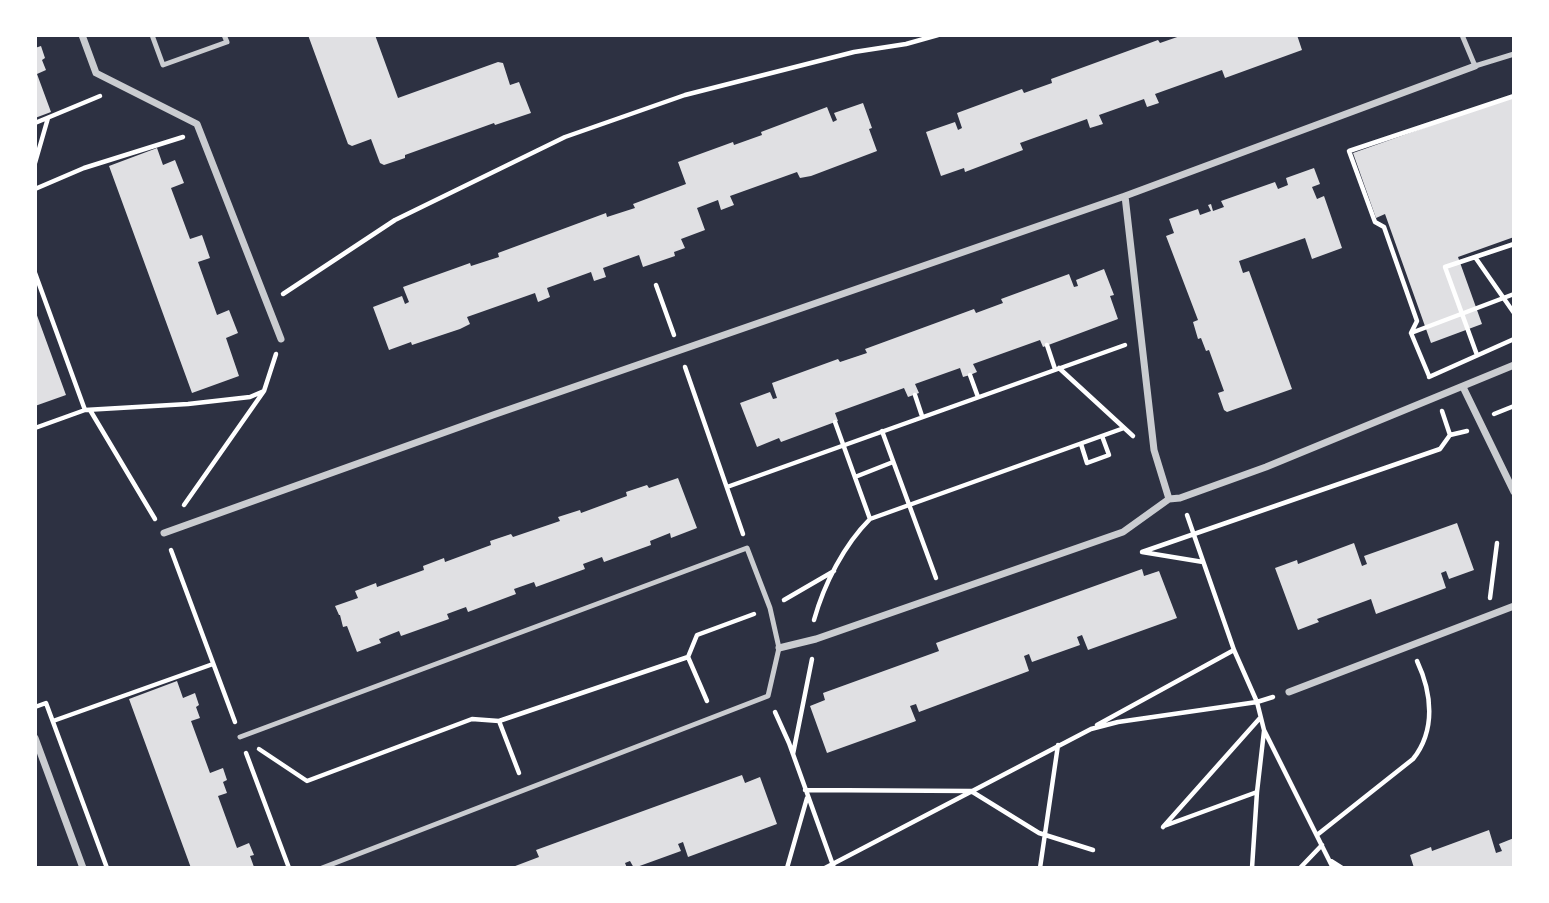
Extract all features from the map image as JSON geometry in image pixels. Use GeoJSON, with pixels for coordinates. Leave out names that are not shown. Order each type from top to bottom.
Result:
{"type":"FeatureCollection","features":[{"type":"Feature","properties":{"kind":"street"},"geometry":{"type":"LineString","coordinates":[[82,35],[96,73],[197,124],[281,339]]}},
{"type":"Feature","properties":{"kind":"street"},"geometry":{"type":"LineString","coordinates":[[164,533],[492,415],[1125,197],[1475,66]]}},
{"type":"Feature","properties":{"kind":"street"},"geometry":{"type":"LineString","coordinates":[[1125,197],[1156,457],[1169,499]]}},
{"type":"Feature","properties":{"kind":"street"},"geometry":{"type":"LineString","coordinates":[[779,648],[816,639],[1123,531],[1169,499],[1180,498],[1266,467],[1514,365]]}},
{"type":"Feature","properties":{"kind":"street"},"geometry":{"type":"LineString","coordinates":[[1463,387],[1514,492]]}},
{"type":"Feature","properties":{"kind":"street"},"geometry":{"type":"LineString","coordinates":[[1289,692],[1514,606]]}},
{"type":"Feature","properties":{"kind":"street"},"geometry":{"type":"LineString","coordinates":[[35,738],[83,868]]}},
{"type":"Feature","properties":{"kind":"lane"},"geometry":{"type":"LineString","coordinates":[[152,35],[163,65],[227,42],[224,35]]}},
{"type":"Feature","properties":{"kind":"lane"},"geometry":{"type":"LineString","coordinates":[[1462,35],[1475,66],[1514,54]]}},
{"type":"Feature","properties":{"kind":"lane"},"geometry":{"type":"LineString","coordinates":[[240,737],[747,548],[770,608],[779,648],[768,696],[322,868]]}},
{"type":"Feature","properties":{"kind":"path"},"geometry":{"type":"LineString","coordinates":[[267,304],[395,220],[565,137],[685,95],[855,52],[906,44],[938,35]]}},
{"type":"Feature","properties":{"kind":"path"},"geometry":{"type":"LineString","coordinates":[[35,123],[124,86]]}},
{"type":"Feature","properties":{"kind":"path"},"geometry":{"type":"LineString","coordinates":[[1429,376],[1411,333],[1417,321],[1384,227],[1375,222],[1349,151],[1514,96]]}},
{"type":"Feature","properties":{"kind":"path"},"geometry":{"type":"LineString","coordinates":[[35,163],[48,118]]}},
{"type":"Feature","properties":{"kind":"path"},"geometry":{"type":"LineString","coordinates":[[35,189],[84,167],[200,131]]}},
{"type":"Feature","properties":{"kind":"path"},"geometry":{"type":"LineString","coordinates":[[1477,356],[1445,267],[1514,244]]}},
{"type":"Feature","properties":{"kind":"path"},"geometry":{"type":"LineString","coordinates":[[1475,257],[1514,313]]}},
{"type":"Feature","properties":{"kind":"path"},"geometry":{"type":"LineString","coordinates":[[35,273],[87,410],[164,533],[289,868]]}},
{"type":"Feature","properties":{"kind":"path"},"geometry":{"type":"LineString","coordinates":[[656,285],[747,548]]}},
{"type":"Feature","properties":{"kind":"path"},"geometry":{"type":"LineString","coordinates":[[1411,333],[1514,293]]}},
{"type":"Feature","properties":{"kind":"path"},"geometry":{"type":"LineString","coordinates":[[164,533],[264,391],[281,339]]}},
{"type":"Feature","properties":{"kind":"path"},"geometry":{"type":"LineString","coordinates":[[727,487],[1141,339]]}},
{"type":"Feature","properties":{"kind":"path"},"geometry":{"type":"LineString","coordinates":[[1047,345],[1057,369],[1156,457]]}},
{"type":"Feature","properties":{"kind":"path"},"geometry":{"type":"LineString","coordinates":[[970,375],[978,397]]}},
{"type":"Feature","properties":{"kind":"path"},"geometry":{"type":"LineString","coordinates":[[35,428],[87,410],[188,404],[250,397],[264,391]]}},
{"type":"Feature","properties":{"kind":"path"},"geometry":{"type":"LineString","coordinates":[[915,395],[922,416]]}},
{"type":"Feature","properties":{"kind":"path"},"geometry":{"type":"LineString","coordinates":[[1203,562],[1142,552],[1440,449],[1450,435],[1482,427],[1493,415],[1514,406]]}},
{"type":"Feature","properties":{"kind":"path"},"geometry":{"type":"LineString","coordinates":[[835,422],[870,519]]}},
{"type":"Feature","properties":{"kind":"path"},"geometry":{"type":"LineString","coordinates":[[793,754],[816,639],[813,623],[834,571],[856,534],[870,519],[1124,428]]}},
{"type":"Feature","properties":{"kind":"path"},"geometry":{"type":"LineString","coordinates":[[882,431],[943,595]]}},
{"type":"Feature","properties":{"kind":"path"},"geometry":{"type":"LineString","coordinates":[[1081,444],[1087,463],[1109,455],[1102,436]]}},
{"type":"Feature","properties":{"kind":"path"},"geometry":{"type":"LineString","coordinates":[[855,477],[894,462]]}},
{"type":"Feature","properties":{"kind":"path"},"geometry":{"type":"LineString","coordinates":[[1180,498],[1234,650],[1257,702],[1265,730],[1333,868]]}},
{"type":"Feature","properties":{"kind":"path"},"geometry":{"type":"LineString","coordinates":[[1488,616],[1497,543]]}},
{"type":"Feature","properties":{"kind":"path"},"geometry":{"type":"LineString","coordinates":[[714,717],[688,657],[697,635],[770,608],[834,571]]}},
{"type":"Feature","properties":{"kind":"path"},"geometry":{"type":"LineString","coordinates":[[1317,835],[1413,759],[1420,750],[1430,722],[1429,704],[1420,667],[1410,647]]}},
{"type":"Feature","properties":{"kind":"path"},"geometry":{"type":"LineString","coordinates":[[825,868],[1091,729],[1234,650]]}},
{"type":"Feature","properties":{"kind":"path"},"geometry":{"type":"LineString","coordinates":[[240,737],[307,781],[472,719],[499,721],[688,657]]}},
{"type":"Feature","properties":{"kind":"path"},"geometry":{"type":"LineString","coordinates":[[52,721],[213,664]]}},
{"type":"Feature","properties":{"kind":"path"},"geometry":{"type":"LineString","coordinates":[[1091,729],[1118,722],[1257,702],[1289,692]]}},
{"type":"Feature","properties":{"kind":"path"},"geometry":{"type":"LineString","coordinates":[[768,696],[793,754],[833,866]]}},
{"type":"Feature","properties":{"kind":"path"},"geometry":{"type":"LineString","coordinates":[[35,707],[46,703],[107,868]]}},
{"type":"Feature","properties":{"kind":"path"},"geometry":{"type":"LineString","coordinates":[[1257,792],[1163,827],[1261,717]]}},
{"type":"Feature","properties":{"kind":"path"},"geometry":{"type":"LineString","coordinates":[[499,721],[526,790]]}},
{"type":"Feature","properties":{"kind":"path"},"geometry":{"type":"LineString","coordinates":[[1252,868],[1257,792],[1265,730]]}},
{"type":"Feature","properties":{"kind":"path"},"geometry":{"type":"LineString","coordinates":[[1040,868],[1058,745]]}},
{"type":"Feature","properties":{"kind":"path"},"geometry":{"type":"LineString","coordinates":[[805,790],[971,791],[1045,835],[1093,850]]}},
{"type":"Feature","properties":{"kind":"path"},"geometry":{"type":"LineString","coordinates":[[787,868],[807,796]]}},
{"type":"Feature","properties":{"kind":"path"},"geometry":{"type":"LineString","coordinates":[[1300,868],[1322,845]]}},
{"type":"Feature","properties":{"kind":"path"},"geometry":{"type":"LineString","coordinates":[[1329,860],[1342,868]]}},
{"type":"Feature","properties":{"kind":"building"},"geometry":{"type":"Polygon","coordinates":[[[308,35],[375,35],[398,98],[498,62],[503,63],[510,85],[519,82],[531,113],[495,125],[494,123],[384,165],[380,163],[371,139],[352,146],[348,144],[308,35]]]}},
{"type":"Feature","properties":{"kind":"building"},"geometry":{"type":"Polygon","coordinates":[[[1183,35],[1297,35],[1302,50],[1225,78],[1222,70],[1155,94],[1159,103],[1147,107],[1144,99],[1099,115],[1103,124],[1090,128],[1087,119],[1020,143],[1023,150],[965,172],[964,168],[941,176],[926,132],[955,122],[958,130],[962,128],[957,113],[1022,89],[1024,93],[1052,83],[1051,79],[1158,40],[1160,43],[1183,35]]]}},
{"type":"Feature","properties":{"kind":"building"},"geometry":{"type":"Polygon","coordinates":[[[41,46],[46,70],[37,74],[51,112],[35,118],[35,48],[41,46]]]}},
{"type":"Feature","properties":{"kind":"building"},"geometry":{"type":"Polygon","coordinates":[[[1514,96],[1514,237],[1458,257],[1482,324],[1431,343],[1385,214],[1376,218],[1353,153],[1514,96]]]}},
{"type":"Feature","properties":{"kind":"building"},"geometry":{"type":"Polygon","coordinates":[[[863,103],[877,151],[811,176],[800,178],[797,172],[730,196],[734,205],[721,210],[718,200],[697,208],[705,230],[681,239],[685,248],[674,252],[675,256],[643,267],[639,255],[603,268],[606,277],[594,281],[591,272],[547,288],[550,297],[538,302],[535,293],[467,317],[470,324],[460,329],[389,350],[373,307],[402,296],[405,304],[409,302],[403,287],[470,263],[471,266],[499,257],[498,253],[606,213],[607,217],[635,208],[633,204],[686,184],[678,162],[733,142],[734,145],[762,135],[761,132],[827,107],[833,122],[837,120],[834,113],[863,103]]]}},
{"type":"Feature","properties":{"kind":"building"},"geometry":{"type":"Polygon","coordinates":[[[157,148],[163,165],[175,160],[184,183],[171,188],[190,239],[202,235],[210,258],[198,262],[217,315],[229,310],[238,333],[226,338],[239,376],[192,393],[109,166],[157,148]]]}},
{"type":"Feature","properties":{"kind":"building"},"geometry":{"type":"Polygon","coordinates":[[[1314,168],[1320,184],[1312,187],[1317,199],[1324,196],[1342,248],[1312,259],[1305,238],[1239,261],[1243,273],[1249,271],[1292,389],[1227,412],[1218,393],[1224,391],[1209,350],[1206,351],[1201,338],[1198,339],[1193,322],[1198,320],[1166,236],[1174,233],[1169,219],[1198,209],[1200,215],[1211,211],[1208,205],[1211,204],[1213,211],[1224,207],[1221,201],[1275,182],[1278,189],[1288,185],[1286,178],[1314,168]]]}},
{"type":"Feature","properties":{"kind":"building"},"geometry":{"type":"Polygon","coordinates":[[[1104,269],[1114,295],[1110,296],[1118,319],[1043,347],[1040,340],[973,364],[977,372],[970,375],[963,377],[960,368],[915,384],[919,393],[908,397],[904,388],[835,413],[838,421],[781,442],[779,438],[757,447],[740,403],[770,392],[773,399],[777,398],[772,383],[838,359],[840,362],[867,353],[865,349],[974,309],[976,313],[1003,303],[1001,299],[1069,274],[1074,287],[1078,286],[1076,280],[1104,269]]]}},
{"type":"Feature","properties":{"kind":"building"},"geometry":{"type":"Polygon","coordinates":[[[35,310],[66,395],[35,406],[35,310]]]}},
{"type":"Feature","properties":{"kind":"building"},"geometry":{"type":"Polygon","coordinates":[[[678,478],[697,528],[671,538],[670,533],[650,541],[651,545],[604,562],[602,557],[583,564],[585,569],[536,587],[534,582],[514,589],[516,594],[468,612],[466,607],[447,614],[449,619],[401,636],[399,631],[379,639],[381,643],[357,652],[347,626],[343,627],[335,606],[358,598],[355,591],[376,583],[377,587],[424,570],[423,566],[444,558],[445,562],[491,545],[490,541],[511,534],[513,537],[560,521],[558,517],[580,510],[581,513],[627,496],[626,492],[647,485],[649,488],[678,478]]]}},
{"type":"Feature","properties":{"kind":"building"},"geometry":{"type":"Polygon","coordinates":[[[1457,523],[1474,570],[1449,579],[1446,571],[1441,573],[1446,588],[1376,614],[1371,599],[1317,619],[1319,622],[1298,630],[1275,568],[1297,560],[1298,564],[1354,543],[1362,566],[1367,564],[1364,556],[1457,523]]]}},
{"type":"Feature","properties":{"kind":"building"},"geometry":{"type":"Polygon","coordinates":[[[1142,569],[1144,576],[1159,571],[1177,618],[1088,650],[1082,635],[1077,637],[1080,645],[1032,662],[1029,654],[1024,656],[1029,671],[919,712],[916,704],[910,706],[916,721],[827,753],[810,706],[825,700],[823,693],[939,651],[936,643],[1142,569]]]}},
{"type":"Feature","properties":{"kind":"building"},"geometry":{"type":"Polygon","coordinates":[[[177,681],[183,698],[195,693],[200,718],[191,721],[210,773],[223,768],[227,780],[223,782],[227,793],[218,796],[237,848],[249,843],[254,855],[250,856],[254,867],[191,868],[129,699],[177,681]]]}},
{"type":"Feature","properties":{"kind":"building"},"geometry":{"type":"Polygon","coordinates":[[[742,775],[745,783],[760,777],[777,824],[688,857],[683,842],[678,844],[681,851],[634,868],[630,861],[625,863],[627,868],[510,868],[539,857],[536,850],[742,775]]]}},
{"type":"Feature","properties":{"kind":"building"},"geometry":{"type":"Polygon","coordinates":[[[1489,830],[1496,853],[1502,851],[1499,844],[1514,838],[1514,868],[1414,868],[1410,855],[1431,847],[1432,851],[1489,830]]]}}]}
